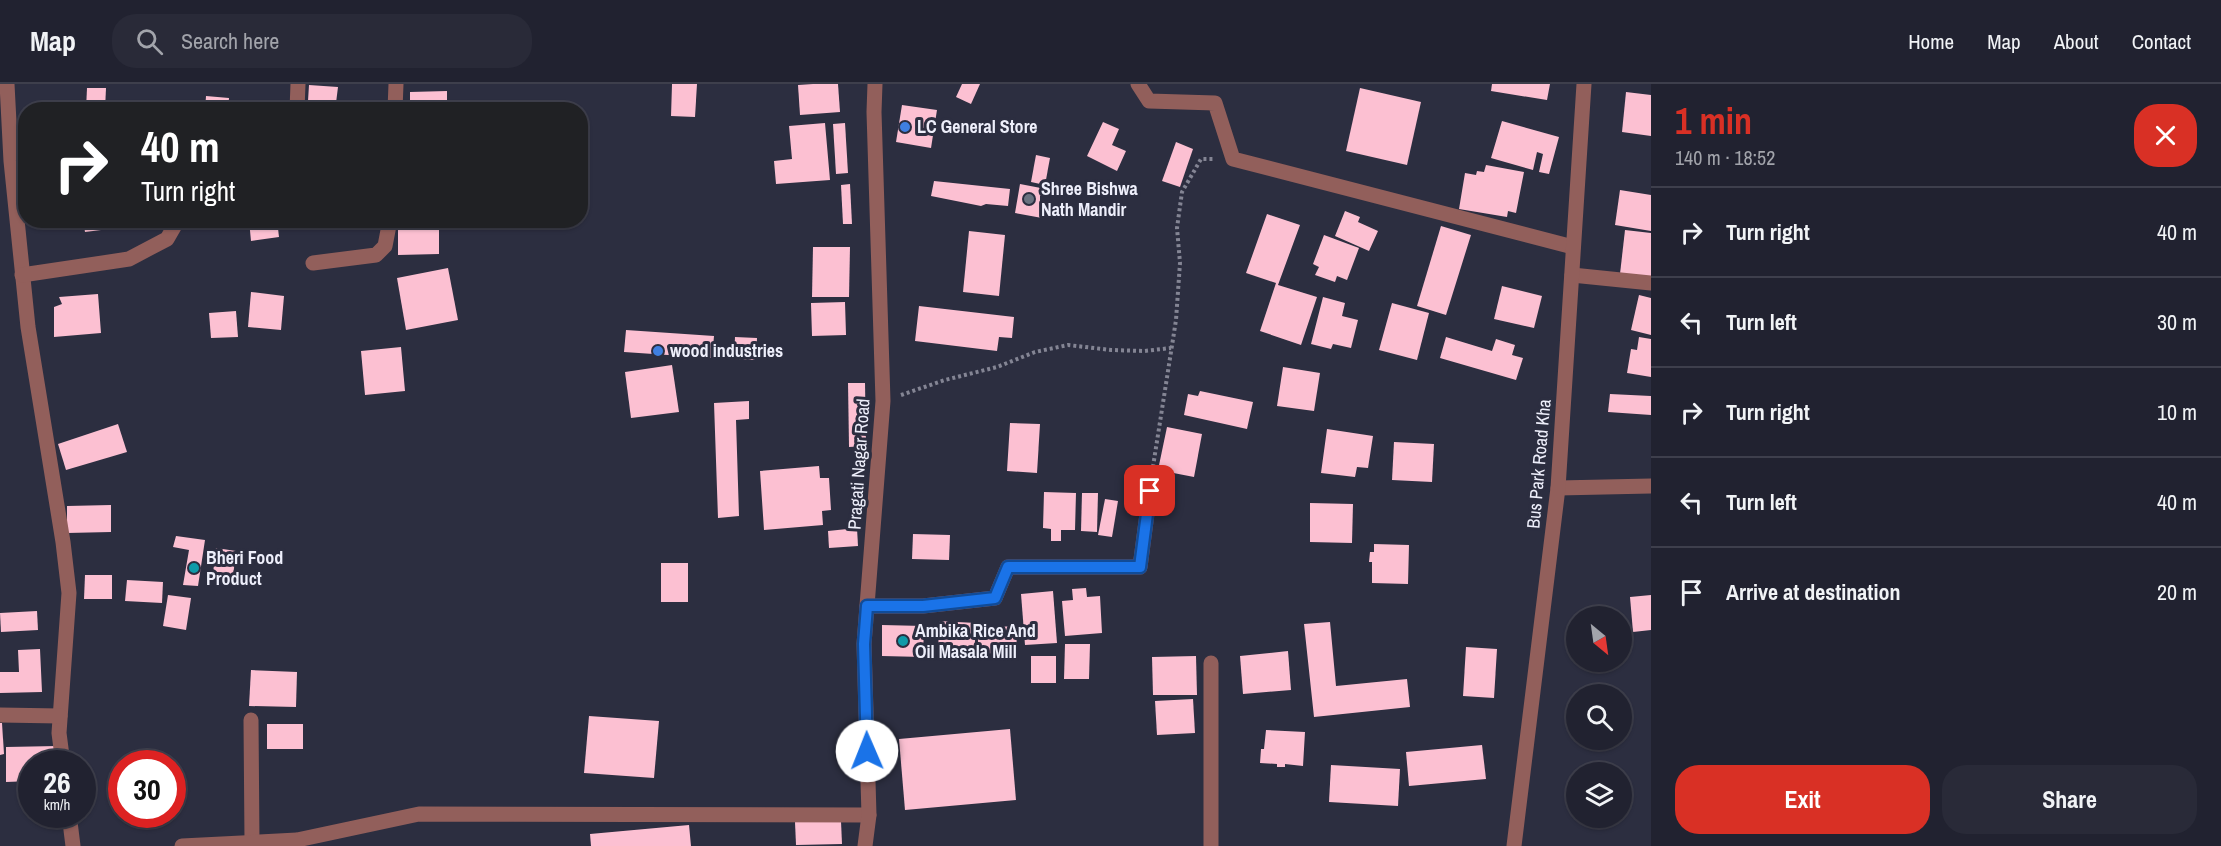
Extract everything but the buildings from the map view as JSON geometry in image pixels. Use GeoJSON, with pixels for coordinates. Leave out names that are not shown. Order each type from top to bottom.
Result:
{"type":"FeatureCollection","features":[{"type":"Feature","properties":{"kind":"street"},"geometry":{"type":"LineString","coordinates":[[7,84],[11,161],[28,327],[63,542],[69,593],[59,733],[61,750]]}},
{"type":"Feature","properties":{"kind":"street"},"geometry":{"type":"LineString","coordinates":[[297,102],[298,84]]}},
{"type":"Feature","properties":{"kind":"street"},"geometry":{"type":"LineString","coordinates":[[395,102],[396,84]]}},
{"type":"Feature","properties":{"kind":"street","name":"Pragati Nagar Road"},"geometry":{"type":"LineString","coordinates":[[865,846],[869,815],[864,644],[884,401],[875,84]]}},
{"type":"Feature","properties":{"kind":"street"},"geometry":{"type":"LineString","coordinates":[[1138,84],[1149,101],[1215,103],[1233,159],[1573,247]]}},
{"type":"Feature","properties":{"kind":"street","name":"Bus Park Road Kha"},"geometry":{"type":"LineString","coordinates":[[1514,846],[1558,488],[1584,84]]}},
{"type":"Feature","properties":{"kind":"street"},"geometry":{"type":"LineString","coordinates":[[22,275],[129,259],[167,239],[173,228]]}},
{"type":"Feature","properties":{"kind":"street"},"geometry":{"type":"LineString","coordinates":[[313,263],[376,255],[385,246],[388,228]]}},
{"type":"Feature","properties":{"kind":"street"},"geometry":{"type":"LineString","coordinates":[[1572,275],[1651,283]]}},
{"type":"Feature","properties":{"kind":"street"},"geometry":{"type":"LineString","coordinates":[[1558,488],[1651,486]]}},
{"type":"Feature","properties":{"kind":"street"},"geometry":{"type":"LineString","coordinates":[[867,606],[923,606],[995,598],[1008,567],[1140,567],[1150,491]]}},
{"type":"Feature","properties":{"kind":"street"},"geometry":{"type":"LineString","coordinates":[[1211,663],[1211,846]]}},
{"type":"Feature","properties":{"kind":"street"},"geometry":{"type":"LineString","coordinates":[[0,715],[60,717]]}},
{"type":"Feature","properties":{"kind":"street"},"geometry":{"type":"LineString","coordinates":[[251,720],[252,842]]}},
{"type":"Feature","properties":{"kind":"street"},"geometry":{"type":"LineString","coordinates":[[182,846],[297,840],[419,814],[869,815]]}},
{"type":"Feature","properties":{"kind":"street"},"geometry":{"type":"LineString","coordinates":[[71,828],[73,846]]}},
{"type":"Feature","properties":{"kind":"path"},"geometry":{"type":"LineString","coordinates":[[1150,491],[1171,348],[1180,263],[1177,228],[1182,192],[1201,159],[1233,159]]}},
{"type":"Feature","properties":{"kind":"path"},"geometry":{"type":"LineString","coordinates":[[884,401],[945,380],[997,367],[1035,352],[1068,345],[1122,350],[1171,348]]}},
{"type":"Feature","properties":{"kind":"place","name":"LC General Store"},"geometry":{"type":"Point","coordinates":[905,127]}},
{"type":"Feature","properties":{"kind":"place","name":"Shree Bishwa Nath Mandir"},"geometry":{"type":"Point","coordinates":[1029,199]}},
{"type":"Feature","properties":{"kind":"place","name":"wood industries"},"geometry":{"type":"Point","coordinates":[658,351]}},
{"type":"Feature","properties":{"kind":"place","name":"Bheri Food Product"},"geometry":{"type":"Point","coordinates":[194,568]}},
{"type":"Feature","properties":{"kind":"place","name":"Ambika Rice And Oil Masala Mill"},"geometry":{"type":"Point","coordinates":[903,641]}},
{"type":"Feature","properties":{"kind":"route"},"geometry":{"type":"LineString","coordinates":[[867,751],[864,644],[867,606],[923,606],[995,598],[1008,567],[1140,567],[1150,491]]}}]}
